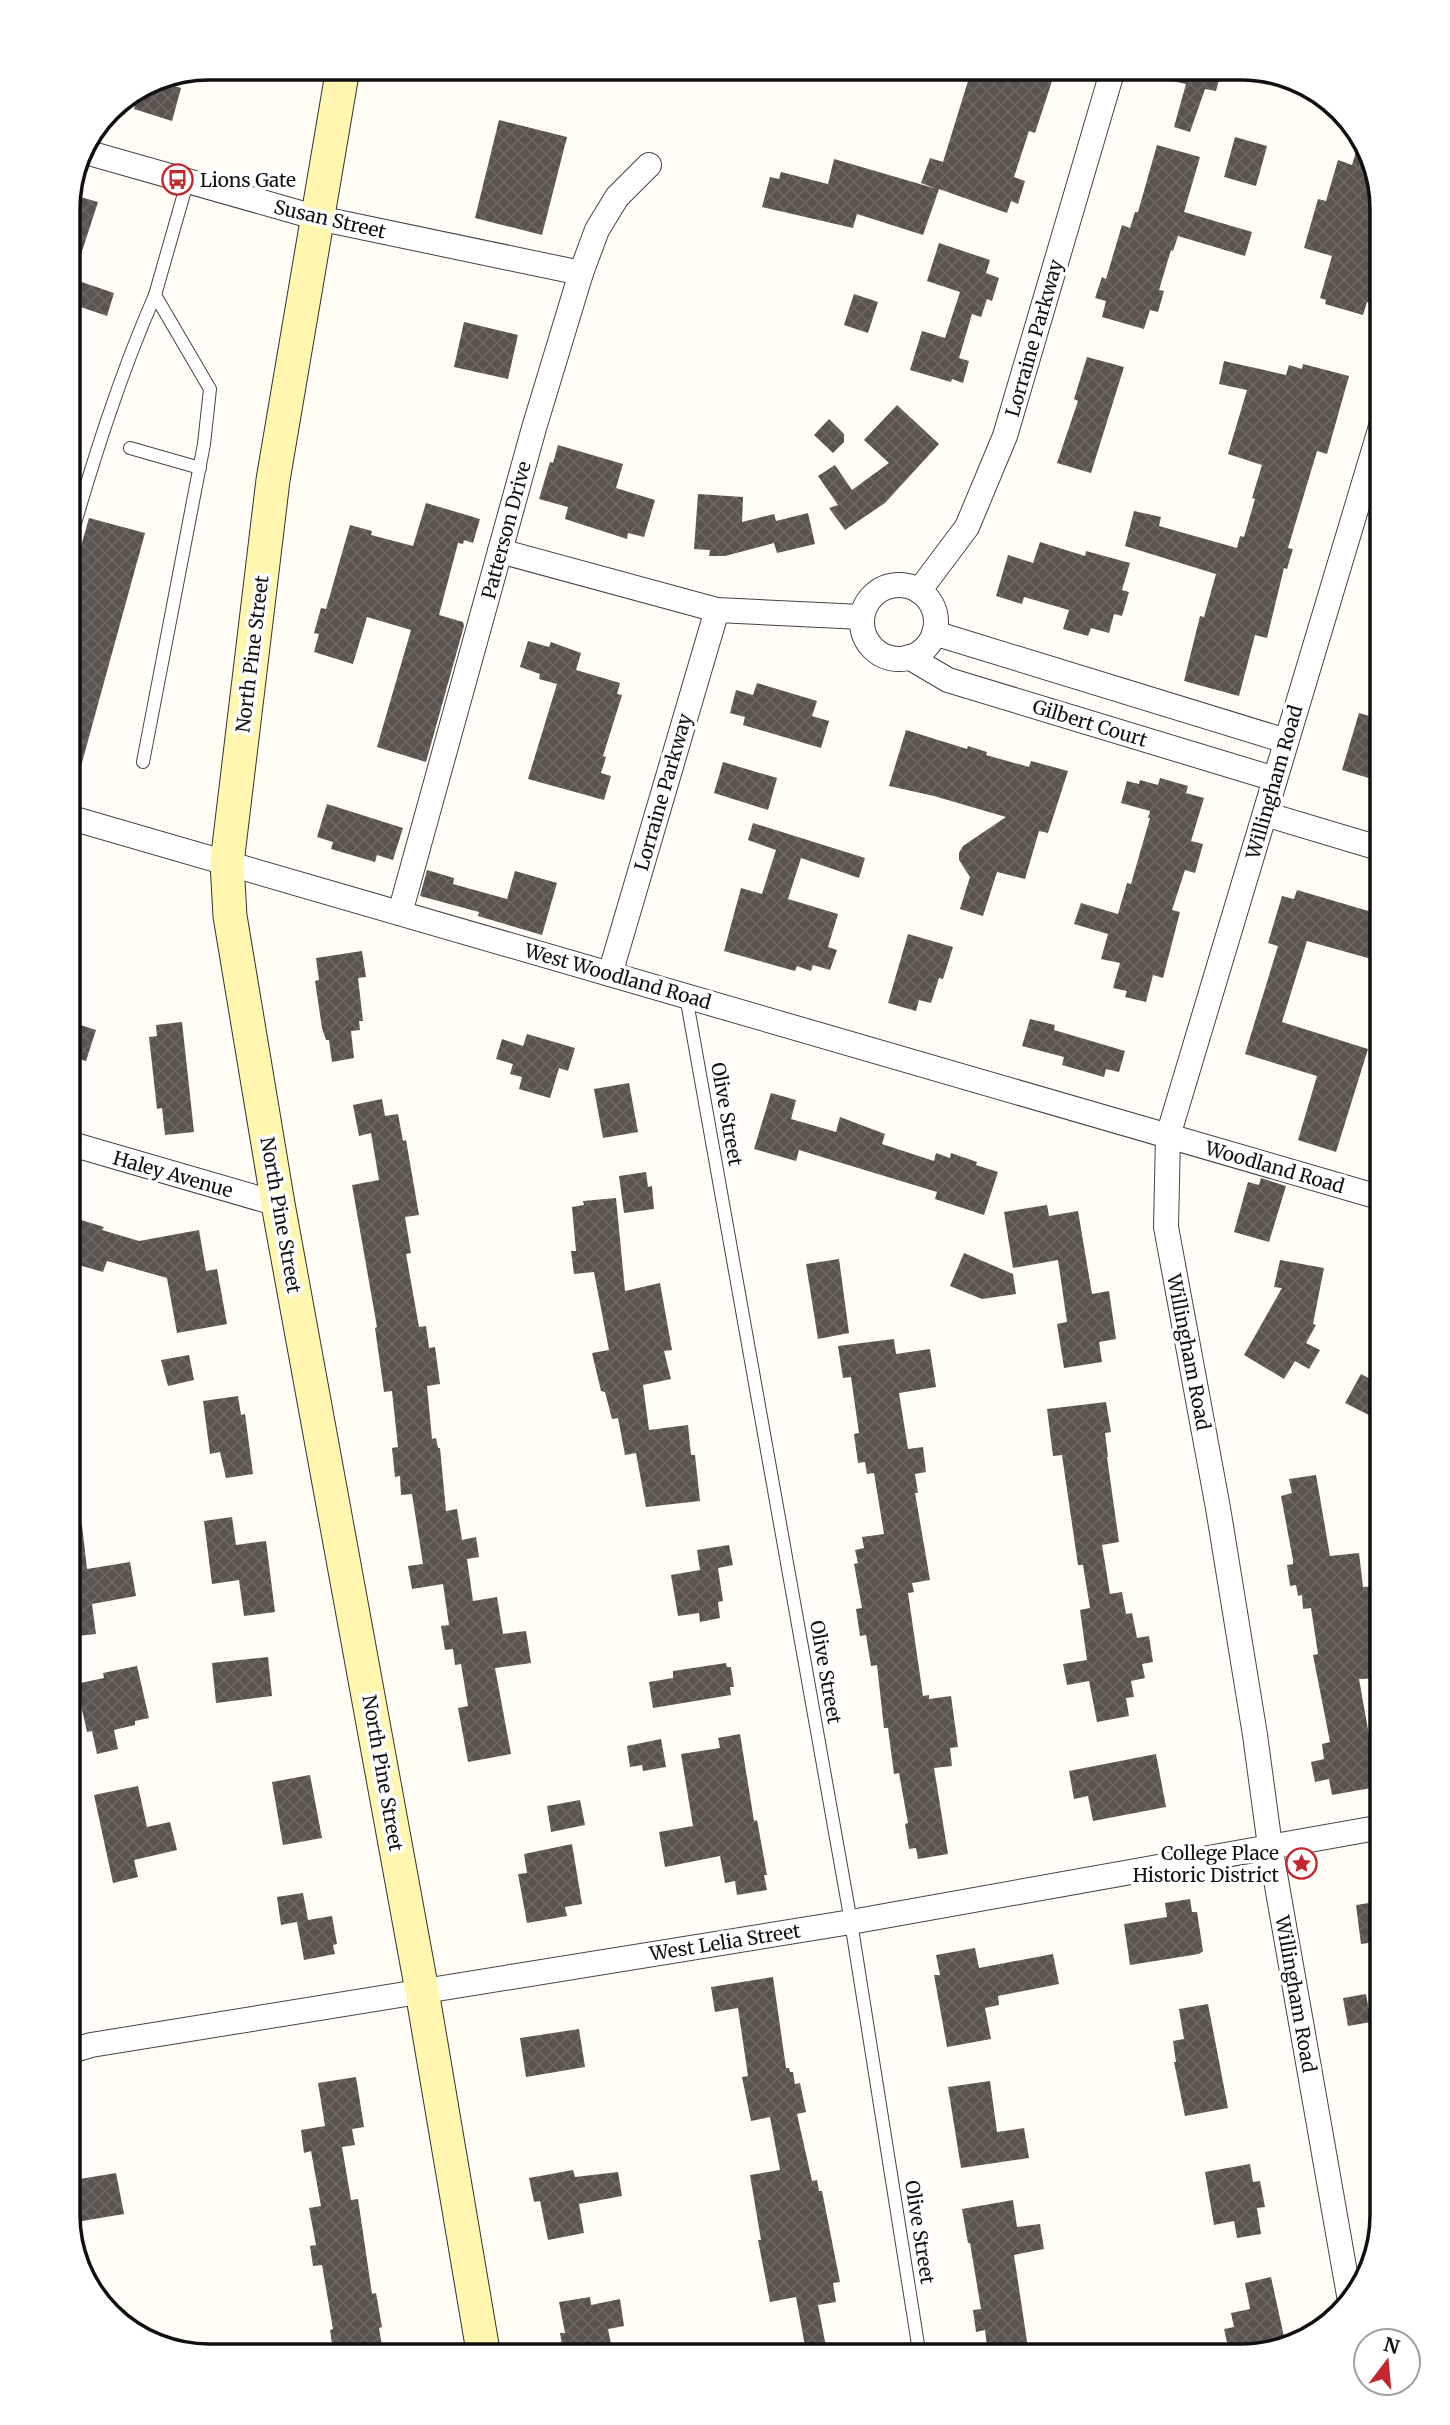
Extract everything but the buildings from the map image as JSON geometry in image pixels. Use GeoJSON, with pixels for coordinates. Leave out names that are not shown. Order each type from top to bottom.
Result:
{"type":"FeatureCollection","features":[{"type":"Feature","properties":{"kind":"main road","name":"North Pine Street"},"geometry":{"type":"LineString","coordinates":[[341,81],[273,480],[227,863],[230,916],[278,1204],[422,1991],[482,2344]]}},
{"type":"Feature","properties":{"kind":"street","name":"Lorraine Parkway"},"geometry":{"type":"LineString","coordinates":[[919,591],[967,527],[1005,436],[1109,81]]}},
{"type":"Feature","properties":{"kind":"street","name":"Susan Street"},"geometry":{"type":"LineString","coordinates":[[93,154],[318,218],[581,273]]}},
{"type":"Feature","properties":{"kind":"street","name":"Patterson Drive"},"geometry":{"type":"LineString","coordinates":[[400,913],[500,551],[581,273],[597,230],[617,197],[649,165]]}},
{"type":"Feature","properties":{"kind":"street","name":"Willingham Road"},"geometry":{"type":"LineString","coordinates":[[1347,2289],[1270,1846],[1221,1521],[1166,1227],[1168,1136],[1370,463]]}},
{"type":"Feature","properties":{"kind":"street"},"geometry":{"type":"LineString","coordinates":[[500,551],[717,610],[862,617]]}},
{"type":"Feature","properties":{"kind":"street"},"geometry":{"type":"LineString","coordinates":[[895,585],[908,586],[919,591],[934,609],[936,621],[929,644],[920,652],[897,659],[875,650],[867,641],[862,617],[873,595],[883,588],[895,585]]}},
{"type":"Feature","properties":{"kind":"street","name":"Lorraine Parkway"},"geometry":{"type":"LineString","coordinates":[[610,974],[717,610]]}},
{"type":"Feature","properties":{"kind":"street"},"geometry":{"type":"LineString","coordinates":[[934,633],[1286,741]]}},
{"type":"Feature","properties":{"kind":"street","name":"Gilbert Court"},"geometry":{"type":"LineString","coordinates":[[909,657],[948,680],[1275,779]]}},
{"type":"Feature","properties":{"kind":"street"},"geometry":{"type":"LineString","coordinates":[[1102,726],[1113,687]]}},
{"type":"Feature","properties":{"kind":"street"},"geometry":{"type":"LineString","coordinates":[[1265,814],[1370,845]]}},
{"type":"Feature","properties":{"kind":"street","name":"West Woodland Road"},"geometry":{"type":"LineString","coordinates":[[81,821],[1168,1136]]}},
{"type":"Feature","properties":{"kind":"street","name":"Woodland Road"},"geometry":{"type":"LineString","coordinates":[[1168,1136],[1370,1195]]}},
{"type":"Feature","properties":{"kind":"street","name":"Haley Avenue"},"geometry":{"type":"LineString","coordinates":[[81,1147],[278,1204]]}},
{"type":"Feature","properties":{"kind":"street","name":"West Lelia Street"},"geometry":{"type":"LineString","coordinates":[[80,2048],[851,1922],[1370,1829]]}},
{"type":"Feature","properties":{"kind":"lane"},"geometry":{"type":"LineString","coordinates":[[81,502],[96,450],[134,343],[155,295],[187,183]]}},
{"type":"Feature","properties":{"kind":"lane"},"geometry":{"type":"LineString","coordinates":[[143,762],[200,468],[210,389],[155,295]]}},
{"type":"Feature","properties":{"kind":"lane"},"geometry":{"type":"LineString","coordinates":[[130,448],[200,468]]}},
{"type":"Feature","properties":{"kind":"lane","name":"Olive Street"},"geometry":{"type":"LineString","coordinates":[[686,996],[851,1922],[918,2344]]}},
{"type":"Feature","properties":{"kind":"place","name":"Lions Gate"},"geometry":{"type":"Point","coordinates":[177,180]}},
{"type":"Feature","properties":{"kind":"place","name":"College Place Historic District"},"geometry":{"type":"Point","coordinates":[1302,1864]}}]}
